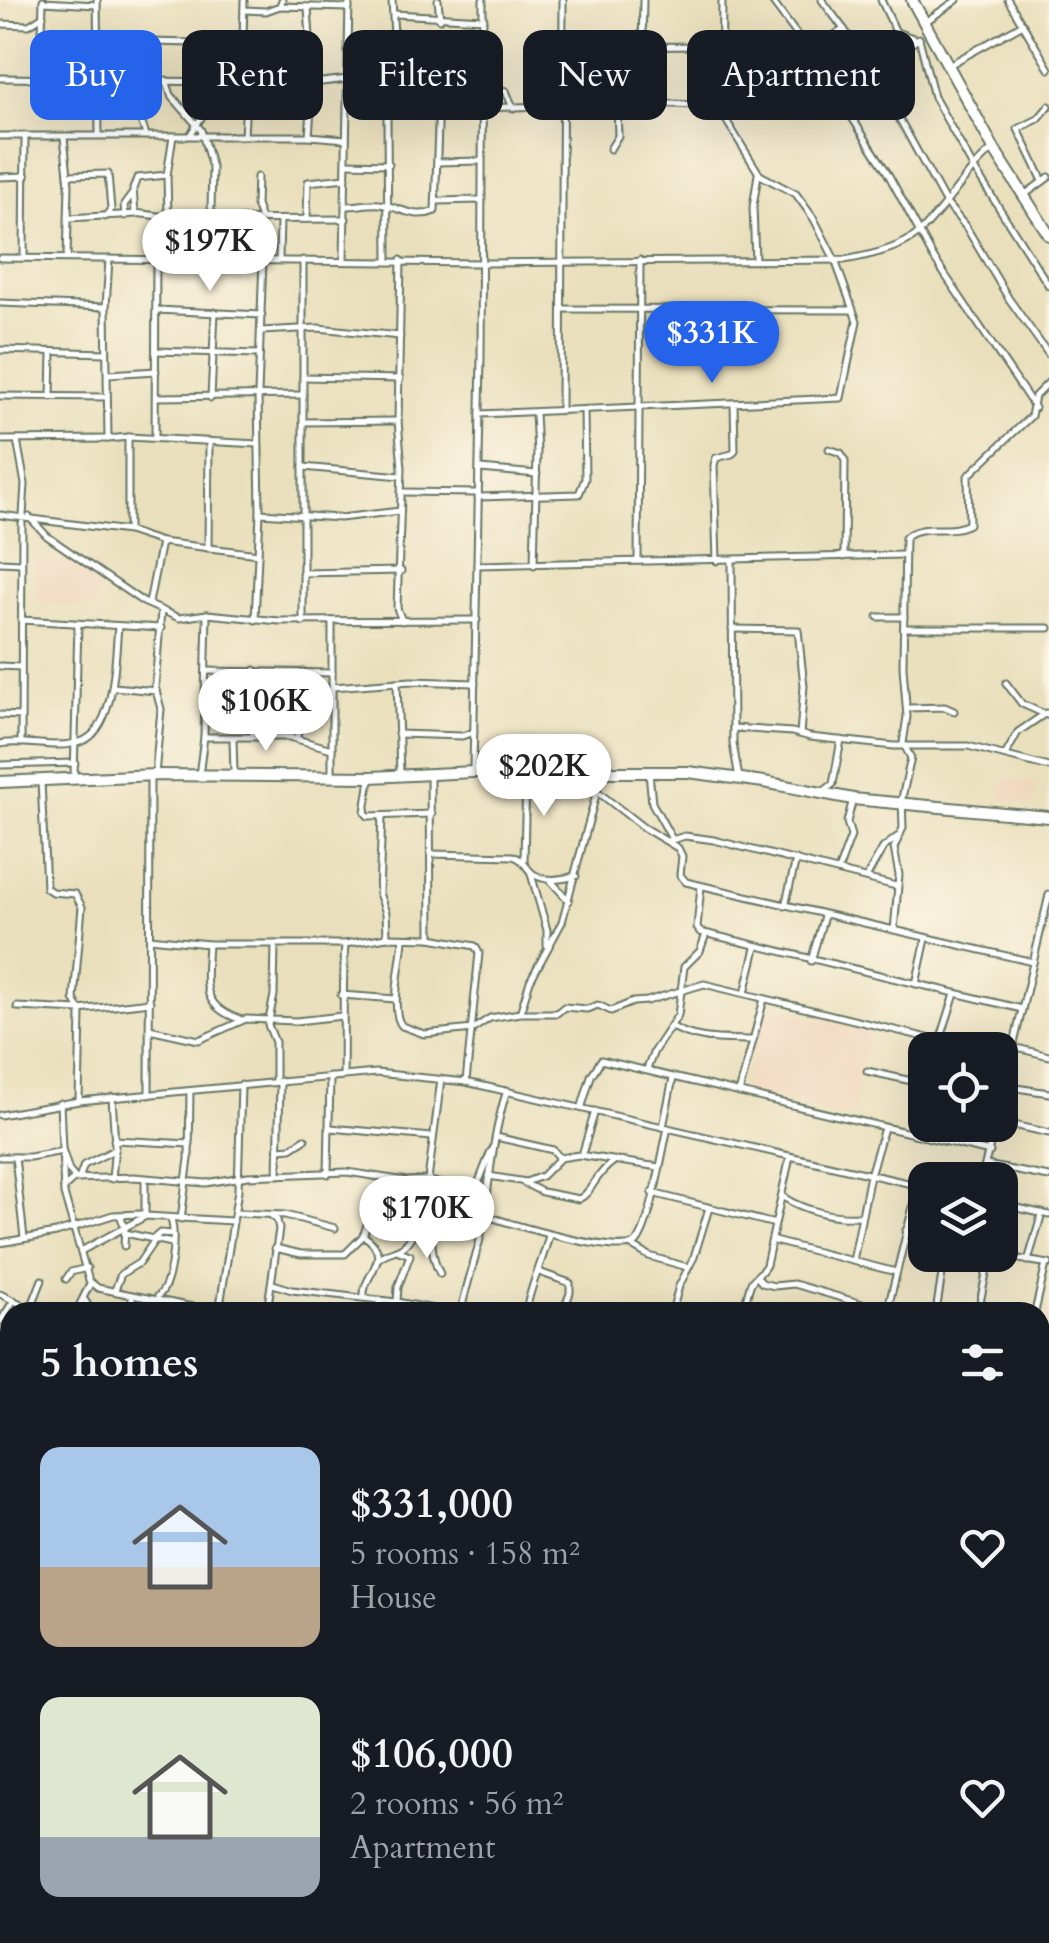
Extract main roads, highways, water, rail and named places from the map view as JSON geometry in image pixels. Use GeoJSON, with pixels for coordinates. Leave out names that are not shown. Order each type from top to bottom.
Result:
{"type":"FeatureCollection","features":[{"type":"Feature","properties":{"kind":"highway"},"geometry":{"type":"LineString","coordinates":[[912,0],[923,33],[950,65],[994,148],[1049,235]]}},
{"type":"Feature","properties":{"kind":"highway"},"geometry":{"type":"LineString","coordinates":[[0,782],[152,775],[371,777],[473,772],[648,772],[738,778],[852,798],[1049,818]]}}]}
